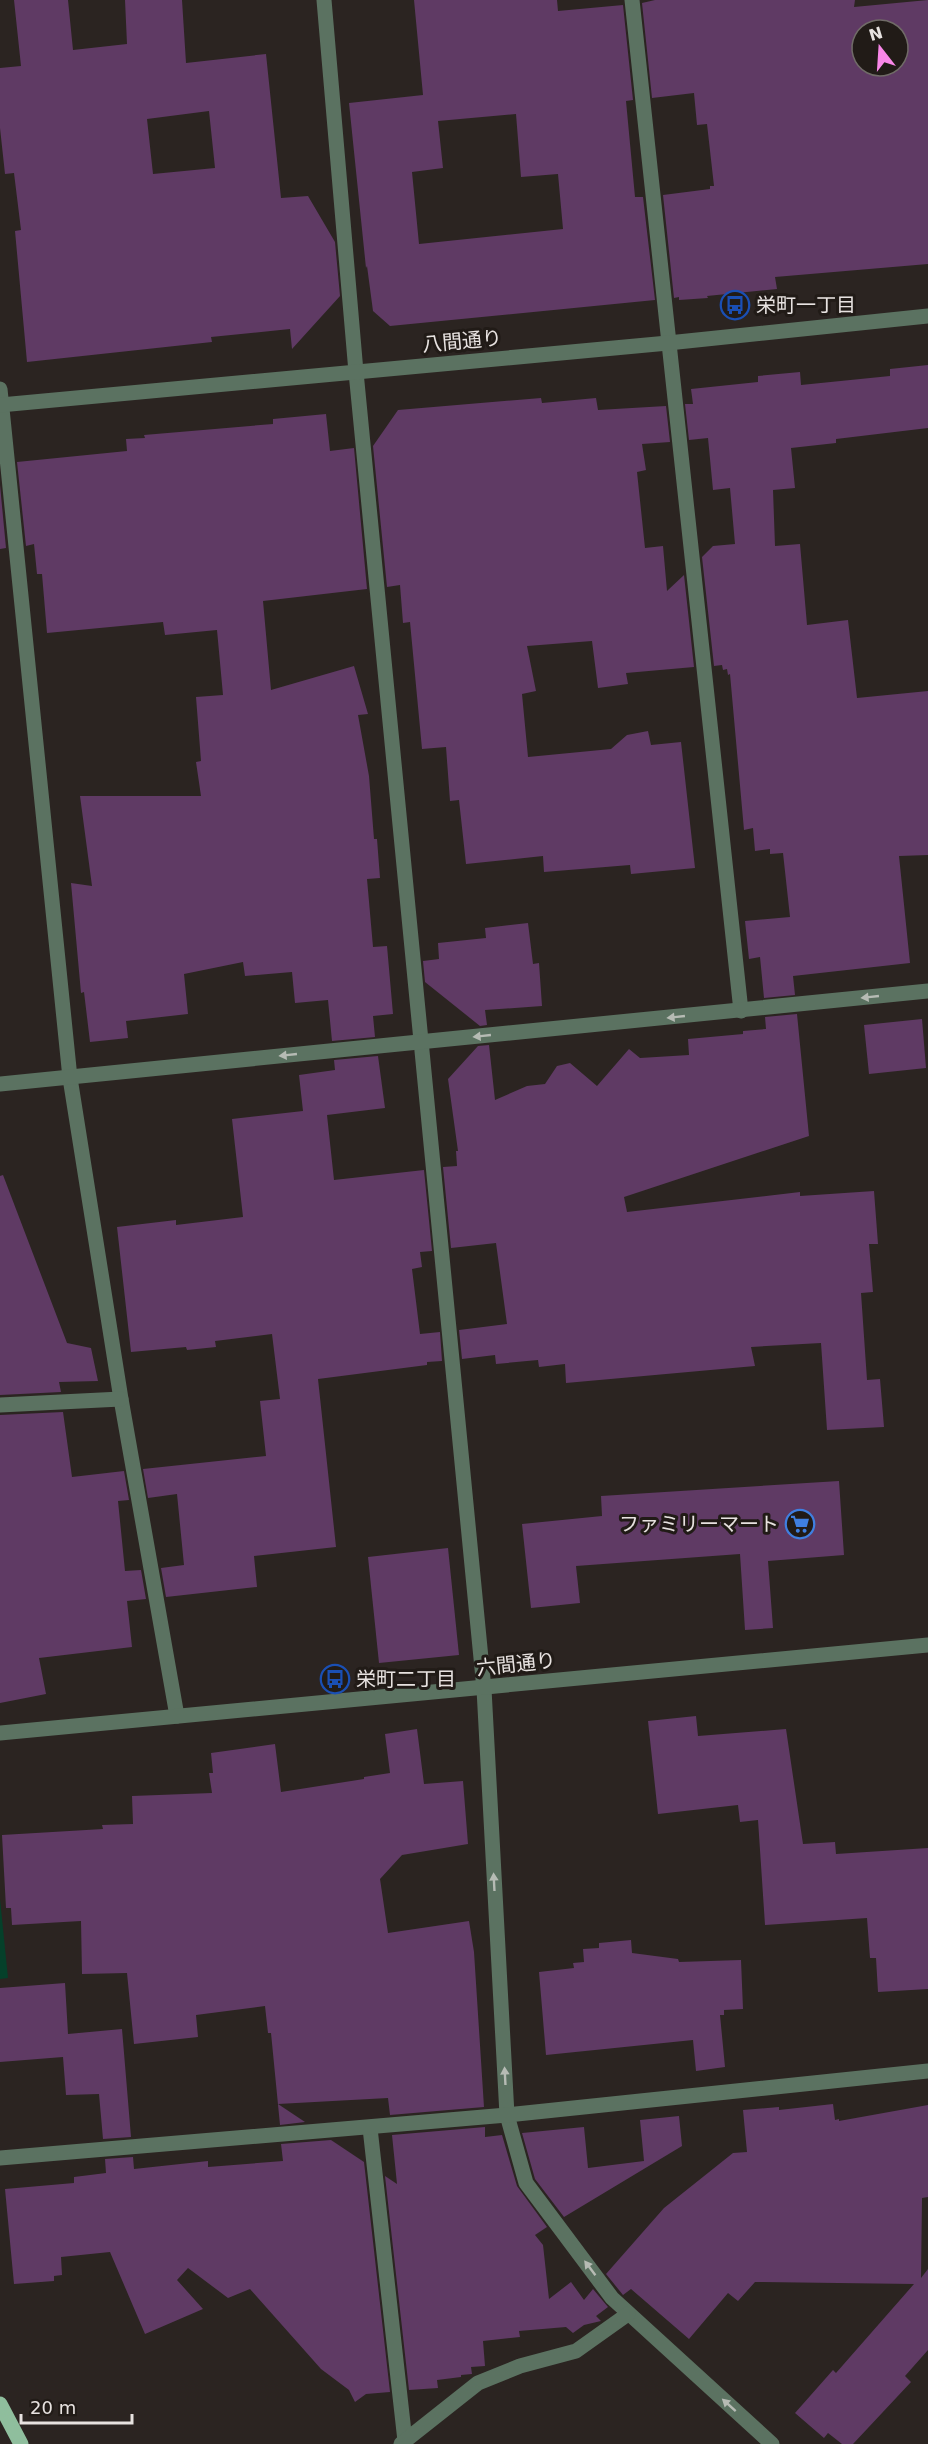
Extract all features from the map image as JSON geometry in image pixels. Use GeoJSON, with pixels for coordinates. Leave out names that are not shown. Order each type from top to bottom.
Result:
{"type":"FeatureCollection","features":[{"type":"Feature","properties":{"kind":"main road"},"geometry":{"type":"LineString","coordinates":[[0,2404],[21,2444]]}},
{"type":"Feature","properties":{"kind":"street"},"geometry":{"type":"LineString","coordinates":[[324,0],[356,372],[484,1689],[507,2115],[526,2183],[612,2298],[772,2444]]}},
{"type":"Feature","properties":{"kind":"street"},"geometry":{"type":"LineString","coordinates":[[632,0],[741,1011]]}},
{"type":"Feature","properties":{"kind":"street","name":"八間通り"},"geometry":{"type":"LineString","coordinates":[[0,400],[356,372],[928,316]]}},
{"type":"Feature","properties":{"kind":"street"},"geometry":{"type":"LineString","coordinates":[[0,400],[70,1078],[121,1399],[177,1716]]}},
{"type":"Feature","properties":{"kind":"street"},"geometry":{"type":"LineString","coordinates":[[0,1084],[928,991]]}},
{"type":"Feature","properties":{"kind":"street"},"geometry":{"type":"LineString","coordinates":[[0,1405],[121,1399]]}},
{"type":"Feature","properties":{"kind":"street","name":"六間通り"},"geometry":{"type":"LineString","coordinates":[[0,1733],[484,1689],[928,1645]]}},
{"type":"Feature","properties":{"kind":"street"},"geometry":{"type":"LineString","coordinates":[[0,2158],[370,2128],[928,2071]]}},
{"type":"Feature","properties":{"kind":"street"},"geometry":{"type":"LineString","coordinates":[[370,2128],[403,2443]]}},
{"type":"Feature","properties":{"kind":"street"},"geometry":{"type":"LineString","coordinates":[[403,2443],[478,2383],[519,2366],[576,2351],[628,2314]]}},
{"type":"Feature","properties":{"kind":"green space"},"geometry":{"type":"Polygon","coordinates":[[[0,1899],[8,1978],[0,1979],[0,1899]]]}},
{"type":"Feature","properties":{"kind":"building"},"geometry":{"type":"Polygon","coordinates":[[[14,0],[68,0],[73,50],[127,44],[125,0],[182,0],[186,63],[266,54],[281,198],[308,196],[335,242],[340,296],[292,349],[290,329],[211,337],[212,342],[27,362],[15,231],[21,230],[14,173],[5,174],[0,128],[0,68],[21,66],[14,0]],[[209,111],[147,119],[153,174],[215,168],[209,111]]]}},
{"type":"Feature","properties":{"kind":"building"},"geometry":{"type":"Polygon","coordinates":[[[414,0],[557,0],[558,11],[623,5],[633,100],[626,101],[635,197],[643,197],[655,300],[390,326],[373,311],[367,266],[366,268],[349,103],[423,95],[414,0]],[[516,114],[438,121],[443,168],[412,172],[419,244],[563,229],[558,174],[521,177],[516,114]]]}},
{"type":"Feature","properties":{"kind":"building"},"geometry":{"type":"Polygon","coordinates":[[[655,0],[855,0],[854,7],[928,0],[928,264],[775,277],[777,289],[707,296],[708,298],[679,300],[679,297],[674,298],[663,195],[710,189],[710,186],[714,186],[707,124],[697,125],[694,93],[652,98],[642,3],[655,0]]]}},
{"type":"Feature","properties":{"kind":"building"},"geometry":{"type":"Polygon","coordinates":[[[928,365],[928,428],[836,439],[836,443],[791,448],[795,488],[773,490],[775,546],[800,544],[807,625],[848,620],[857,698],[928,691],[928,855],[899,856],[910,963],[793,976],[795,995],[764,998],[760,957],[749,959],[745,921],[790,917],[783,853],[770,854],[770,849],[755,851],[753,828],[744,830],[730,674],[728,675],[727,669],[723,670],[722,665],[714,666],[702,557],[713,546],[735,544],[730,488],[713,490],[708,438],[689,440],[685,404],[693,404],[691,389],[758,382],[758,376],[800,372],[801,385],[890,376],[890,369],[928,365]]]}},
{"type":"Feature","properties":{"kind":"building"},"geometry":{"type":"Polygon","coordinates":[[[541,398],[542,403],[596,398],[598,410],[666,406],[670,442],[642,444],[646,470],[637,472],[645,548],[663,546],[667,591],[684,575],[694,667],[626,673],[628,684],[598,688],[592,641],[527,646],[536,691],[522,694],[528,757],[611,749],[627,735],[648,731],[651,745],[681,742],[695,868],[631,874],[630,865],[544,872],[543,856],[466,864],[459,800],[450,801],[446,747],[422,749],[410,622],[403,623],[400,585],[387,587],[373,446],[398,410],[541,398]]]}},
{"type":"Feature","properties":{"kind":"building"},"geometry":{"type":"Polygon","coordinates":[[[326,414],[330,451],[354,448],[367,589],[263,601],[271,690],[354,666],[368,714],[358,715],[369,776],[380,878],[367,879],[373,947],[387,946],[393,1014],[373,1016],[375,1037],[332,1041],[328,1000],[295,1003],[292,972],[245,976],[243,962],[184,974],[188,1014],[126,1021],[128,1038],[90,1042],[84,992],[81,993],[71,883],[92,886],[80,796],[201,796],[196,762],[201,761],[196,697],[223,695],[217,630],[165,635],[163,622],[47,633],[42,574],[37,574],[34,544],[26,546],[17,462],[127,451],[126,439],[145,438],[144,435],[273,424],[273,419],[326,414]]]}},
{"type":"Feature","properties":{"kind":"building"},"geometry":{"type":"Polygon","coordinates":[[[0,485],[6,548],[0,549],[0,485]]]}},
{"type":"Feature","properties":{"kind":"building"},"geometry":{"type":"Polygon","coordinates":[[[528,923],[533,964],[539,963],[542,1006],[485,1010],[487,1025],[480,1026],[425,982],[423,961],[439,959],[438,943],[486,938],[485,928],[528,923]]]}},
{"type":"Feature","properties":{"kind":"building"},"geometry":{"type":"Polygon","coordinates":[[[797,1014],[809,1136],[624,1197],[627,1212],[800,1192],[800,1196],[874,1191],[878,1244],[869,1244],[873,1292],[861,1293],[867,1380],[880,1379],[884,1427],[827,1430],[821,1343],[751,1347],[755,1366],[566,1383],[565,1364],[539,1367],[538,1360],[496,1364],[495,1355],[462,1359],[459,1330],[507,1324],[496,1243],[451,1248],[443,1167],[457,1166],[456,1151],[458,1151],[448,1079],[478,1046],[489,1045],[495,1100],[527,1086],[545,1084],[557,1066],[570,1063],[597,1086],[629,1049],[640,1058],[689,1055],[688,1039],[743,1034],[743,1031],[766,1029],[765,1017],[797,1014]]]}},
{"type":"Feature","properties":{"kind":"building"},"geometry":{"type":"Polygon","coordinates":[[[922,1019],[926,1068],[869,1074],[864,1025],[922,1019]]]}},
{"type":"Feature","properties":{"kind":"building"},"geometry":{"type":"Polygon","coordinates":[[[378,1056],[385,1108],[327,1115],[334,1180],[424,1170],[432,1251],[420,1252],[422,1267],[412,1269],[420,1334],[440,1332],[442,1361],[427,1362],[427,1365],[318,1379],[336,1547],[254,1556],[257,1587],[166,1597],[161,1568],[184,1565],[177,1494],[148,1498],[143,1469],[266,1456],[260,1401],[280,1399],[272,1334],[215,1341],[216,1347],[131,1352],[117,1227],[176,1220],[176,1225],[243,1217],[232,1119],[303,1111],[299,1075],[335,1070],[334,1060],[378,1056]]]}},
{"type":"Feature","properties":{"kind":"building"},"geometry":{"type":"Polygon","coordinates":[[[3,1175],[67,1343],[91,1348],[98,1381],[59,1382],[61,1392],[0,1395],[0,1176],[3,1175]]]}},
{"type":"Feature","properties":{"kind":"building"},"geometry":{"type":"Polygon","coordinates":[[[63,1412],[72,1477],[124,1471],[129,1500],[118,1501],[125,1571],[141,1570],[146,1599],[127,1601],[132,1647],[39,1658],[46,1694],[0,1703],[0,1415],[63,1412]]]}},
{"type":"Feature","properties":{"kind":"building"},"geometry":{"type":"Polygon","coordinates":[[[839,1481],[844,1555],[768,1561],[773,1628],[745,1630],[740,1554],[576,1566],[580,1603],[531,1608],[522,1524],[602,1516],[601,1496],[839,1481]]]}},
{"type":"Feature","properties":{"kind":"building"},"geometry":{"type":"Polygon","coordinates":[[[448,1548],[459,1655],[379,1663],[368,1557],[448,1548]]]}},
{"type":"Feature","properties":{"kind":"building"},"geometry":{"type":"Polygon","coordinates":[[[696,1716],[698,1736],[786,1729],[803,1844],[835,1842],[836,1854],[928,1848],[928,1989],[878,1992],[876,1958],[870,1958],[867,1918],[765,1925],[758,1820],[740,1822],[738,1805],[658,1814],[648,1721],[696,1716]]]}},
{"type":"Feature","properties":{"kind":"building"},"geometry":{"type":"Polygon","coordinates":[[[417,1729],[424,1784],[463,1781],[468,1844],[402,1855],[380,1879],[388,1933],[469,1921],[474,1952],[484,2107],[390,2115],[388,2098],[278,2104],[305,2122],[280,2125],[271,2033],[268,2033],[265,2006],[196,2015],[198,2037],[134,2044],[127,1973],[82,1974],[81,1921],[12,1925],[11,1908],[6,1908],[2,1835],[103,1829],[102,1825],[133,1824],[132,1796],[212,1793],[209,1773],[213,1773],[211,1753],[275,1744],[281,1792],[390,1773],[385,1734],[417,1729]]]}},
{"type":"Feature","properties":{"kind":"building"},"geometry":{"type":"Polygon","coordinates":[[[631,1940],[632,1953],[678,1959],[679,1962],[741,1960],[743,2009],[724,2010],[724,2015],[720,2015],[725,2067],[696,2071],[693,2040],[546,2055],[539,1972],[574,1968],[573,1963],[584,1962],[583,1949],[599,1948],[599,1943],[631,1940]]]}},
{"type":"Feature","properties":{"kind":"building"},"geometry":{"type":"Polygon","coordinates":[[[65,1983],[68,2034],[122,2029],[131,2137],[103,2139],[99,2094],[66,2095],[63,2057],[0,2062],[0,1988],[65,1983]]]}},
{"type":"Feature","properties":{"kind":"building"},"geometry":{"type":"Polygon","coordinates":[[[833,2104],[835,2120],[839,2119],[839,2121],[928,2105],[928,2197],[922,2198],[921,2278],[928,2269],[928,2350],[905,2376],[911,2382],[853,2444],[842,2444],[828,2433],[824,2438],[795,2413],[833,2370],[836,2373],[914,2284],[755,2282],[738,2301],[728,2293],[689,2339],[631,2289],[623,2295],[606,2274],[664,2208],[733,2153],[747,2152],[743,2110],[779,2107],[779,2110],[833,2104]]]}},
{"type":"Feature","properties":{"kind":"building"},"geometry":{"type":"Polygon","coordinates":[[[679,2116],[682,2146],[564,2217],[535,2179],[522,2133],[584,2127],[588,2168],[644,2161],[640,2120],[679,2116]]]}},
{"type":"Feature","properties":{"kind":"building"},"geometry":{"type":"Polygon","coordinates":[[[485,2127],[485,2137],[502,2135],[517,2186],[547,2227],[535,2235],[543,2245],[549,2299],[571,2282],[584,2300],[593,2289],[608,2307],[596,2316],[601,2321],[584,2325],[573,2333],[566,2327],[519,2331],[520,2337],[483,2341],[485,2366],[471,2367],[472,2374],[437,2380],[438,2388],[409,2390],[385,2176],[397,2184],[392,2135],[485,2127]]]}},
{"type":"Feature","properties":{"kind":"building"},"geometry":{"type":"Polygon","coordinates":[[[331,2140],[364,2162],[390,2392],[366,2394],[355,2402],[349,2390],[321,2369],[250,2289],[228,2298],[188,2268],[177,2280],[203,2309],[145,2334],[110,2252],[61,2257],[62,2275],[54,2276],[54,2281],[14,2284],[5,2189],[74,2183],[74,2177],[106,2173],[105,2159],[133,2157],[134,2169],[208,2161],[208,2167],[283,2161],[281,2144],[331,2140]]]}},
{"type":"Feature","properties":{"kind":"place","name":"栄町一丁目"},"geometry":{"type":"Point","coordinates":[735,305]}},
{"type":"Feature","properties":{"kind":"place","name":"ファミリーマート"},"geometry":{"type":"Point","coordinates":[800,1524]}},
{"type":"Feature","properties":{"kind":"place","name":"栄町二丁目"},"geometry":{"type":"Point","coordinates":[335,1679]}}]}
